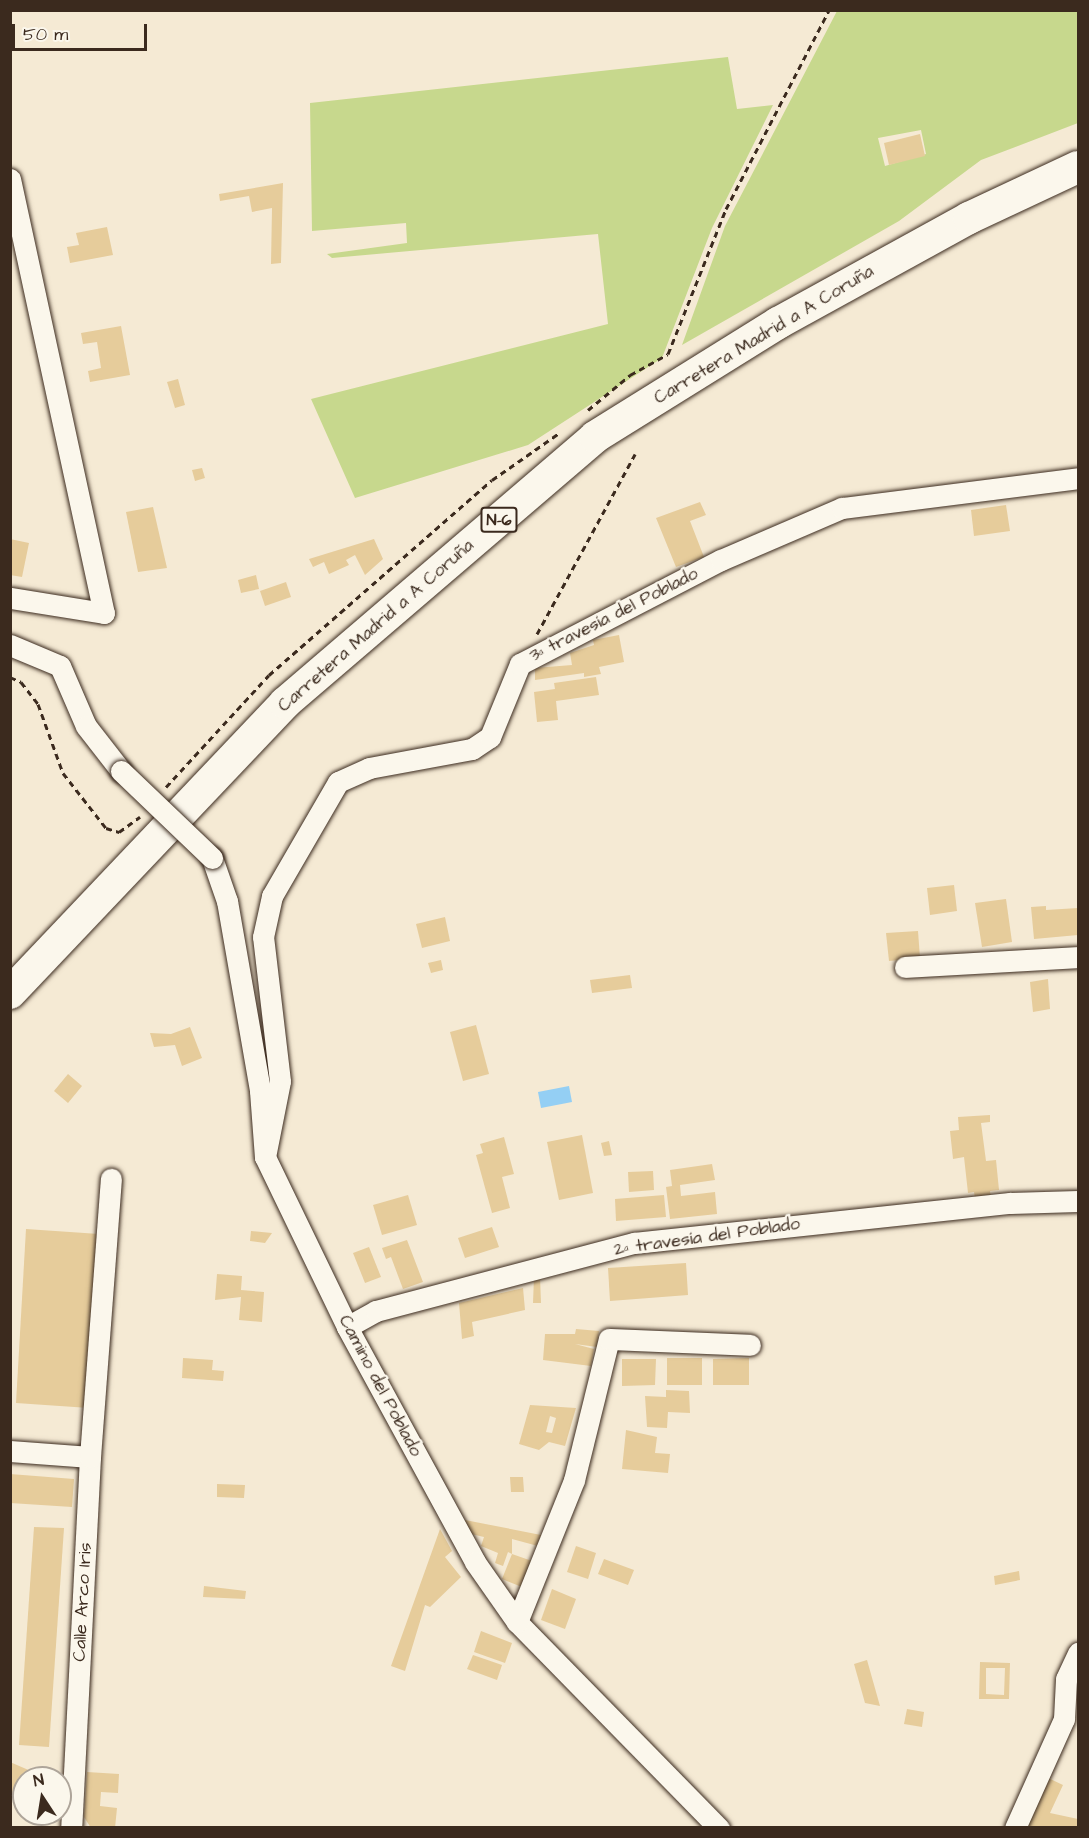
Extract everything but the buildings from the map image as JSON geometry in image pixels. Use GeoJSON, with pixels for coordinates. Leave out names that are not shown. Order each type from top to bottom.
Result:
{"type":"FeatureCollection","features":[{"type":"Feature","properties":{"kind":"highway","name":"Carretera Madrid a A Coruña"},"geometry":{"type":"LineString","coordinates":[[10,993],[285,703],[595,437],[778,323],[969,218],[1078,167]]}},
{"type":"Feature","properties":{"kind":"street"},"geometry":{"type":"LineString","coordinates":[[10,179],[104,613],[10,598]]}},
{"type":"Feature","properties":{"kind":"street","name":"3ª travesía del Poblado"},"geometry":{"type":"LineString","coordinates":[[265,1157],[280,1081],[263,937],[272,896],[338,782],[369,768],[472,749],[490,737],[520,664],[721,560],[842,508],[1078,478]]}},
{"type":"Feature","properties":{"kind":"street","name":"Camino del Poblado"},"geometry":{"type":"LineString","coordinates":[[10,645],[60,666],[86,726],[121,771],[212,858],[226,901],[261,1091],[265,1157],[347,1327],[475,1562],[517,1622],[719,1827]]}},
{"type":"Feature","properties":{"kind":"street"},"geometry":{"type":"LineString","coordinates":[[905,967],[1078,957]]}},
{"type":"Feature","properties":{"kind":"street","name":"Calle Arco Iris"},"geometry":{"type":"LineString","coordinates":[[71,1827],[90,1457],[111,1179]]}},
{"type":"Feature","properties":{"kind":"street","name":"2ª travesía del Poblado"},"geometry":{"type":"LineString","coordinates":[[347,1327],[376,1311],[634,1244],[998,1204],[1078,1201]]}},
{"type":"Feature","properties":{"kind":"street"},"geometry":{"type":"LineString","coordinates":[[517,1622],[574,1480],[609,1339],[750,1345]]}},
{"type":"Feature","properties":{"kind":"street"},"geometry":{"type":"LineString","coordinates":[[10,1451],[90,1457]]}},
{"type":"Feature","properties":{"kind":"street"},"geometry":{"type":"LineString","coordinates":[[1015,1827],[1064,1719],[1066,1679],[1078,1653]]}},
{"type":"Feature","properties":{"kind":"path"},"geometry":{"type":"LineString","coordinates":[[584,414],[630,375],[668,354],[726,209],[829,10]]}},
{"type":"Feature","properties":{"kind":"path"},"geometry":{"type":"LineString","coordinates":[[158,796],[269,675],[492,480],[562,431]]}},
{"type":"Feature","properties":{"kind":"path"},"geometry":{"type":"LineString","coordinates":[[520,664],[635,454]]}},
{"type":"Feature","properties":{"kind":"path"},"geometry":{"type":"LineString","coordinates":[[10,677],[21,682],[38,704],[63,773],[106,828],[119,832],[144,813]]}},
{"type":"Feature","properties":{"kind":"green space"},"geometry":{"type":"Polygon","coordinates":[[[837,11],[1078,11],[1078,123],[981,160],[899,221],[682,345],[725,226],[837,11]],[[921,130],[878,138],[885,166],[926,154],[921,130]]]}},
{"type":"Feature","properties":{"kind":"green space"},"geometry":{"type":"Polygon","coordinates":[[[728,57],[737,109],[773,105],[712,228],[662,358],[528,445],[355,498],[311,399],[608,324],[598,234],[332,258],[327,254],[407,243],[406,223],[312,231],[310,103],[728,57]]]}},
{"type":"Feature","properties":{"kind":"water"},"geometry":{"type":"Polygon","coordinates":[[[569,1086],[572,1102],[541,1108],[538,1092],[569,1086]]]}}]}
